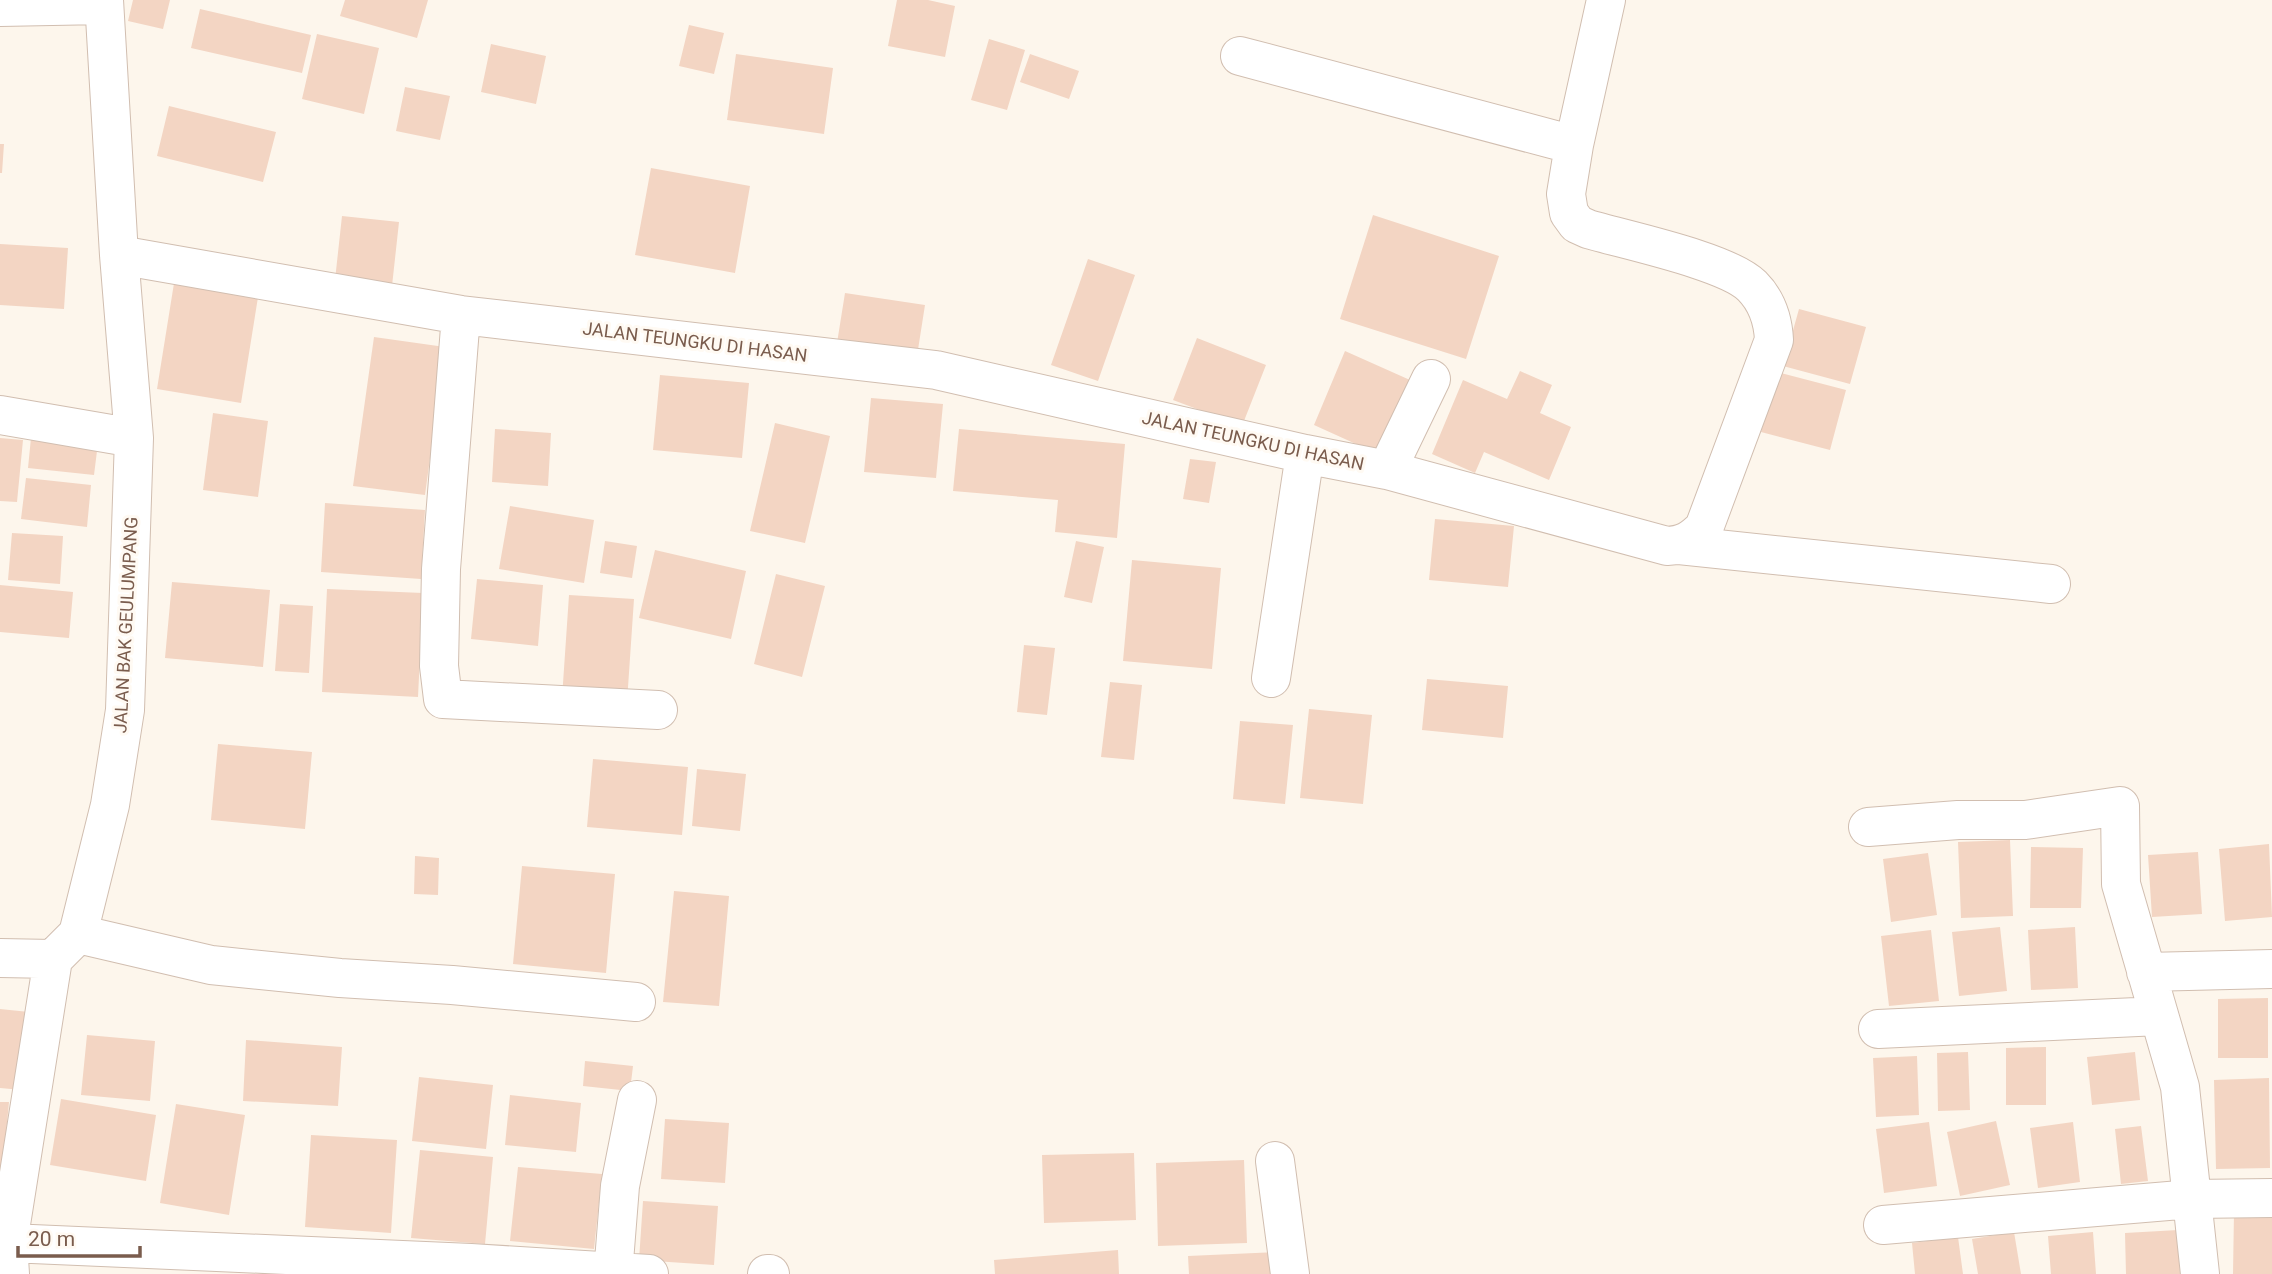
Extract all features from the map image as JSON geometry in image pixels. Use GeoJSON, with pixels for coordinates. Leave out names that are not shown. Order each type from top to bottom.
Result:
{"type":"FeatureCollection","features":[{"type":"Feature","properties":{"kind":"street"},"geometry":{"type":"LineString","coordinates":[[1601,1],[1566,194],[1569,213],[1577,224],[1720,267],[1742,278],[1753,286],[1768,307],[1774,326],[1774,340],[1704,528],[1690,541],[1679,545]]}},
{"type":"Feature","properties":{"kind":"street"},"geometry":{"type":"LineString","coordinates":[[0,7],[104,2]]}},
{"type":"Feature","properties":{"kind":"street","name":"JALAN BAK GEULUMPANG"},"geometry":{"type":"LineString","coordinates":[[10,1259],[23,1139],[66,946],[110,805],[125,710],[134,438],[119,256],[104,2]]}},
{"type":"Feature","properties":{"kind":"street"},"geometry":{"type":"LineString","coordinates":[[1240,56],[1574,145]]}},
{"type":"Feature","properties":{"kind":"street","name":"JALAN TEUNGKU DI HASAN"},"geometry":{"type":"LineString","coordinates":[[119,256],[461,315],[936,370],[1305,454],[1387,470],[1667,545],[2051,584]]}},
{"type":"Feature","properties":{"kind":"street"},"geometry":{"type":"LineString","coordinates":[[461,315],[441,569],[439,666],[443,699],[658,710]]}},
{"type":"Feature","properties":{"kind":"street"},"geometry":{"type":"LineString","coordinates":[[1387,470],[1431,379]]}},
{"type":"Feature","properties":{"kind":"street"},"geometry":{"type":"LineString","coordinates":[[0,415],[134,438]]}},
{"type":"Feature","properties":{"kind":"street"},"geometry":{"type":"LineString","coordinates":[[1271,678],[1305,454]]}},
{"type":"Feature","properties":{"kind":"street"},"geometry":{"type":"LineString","coordinates":[[1868,827],[1958,820],[2025,820],[2120,806],[2120,884],[2180,1087],[2200,1274]]}},
{"type":"Feature","properties":{"kind":"street"},"geometry":{"type":"LineString","coordinates":[[0,958],[66,946],[340,978],[636,1002]]}},
{"type":"Feature","properties":{"kind":"street"},"geometry":{"type":"LineString","coordinates":[[2146,972],[2272,969]]}},
{"type":"Feature","properties":{"kind":"street"},"geometry":{"type":"LineString","coordinates":[[1878,1029],[2159,1016]]}},
{"type":"Feature","properties":{"kind":"street"},"geometry":{"type":"LineString","coordinates":[[10,1259],[625,1273],[620,1186],[638,1100]]}},
{"type":"Feature","properties":{"kind":"street"},"geometry":{"type":"LineString","coordinates":[[1275,1161],[1290,1274]]}},
{"type":"Feature","properties":{"kind":"street"},"geometry":{"type":"LineString","coordinates":[[1883,1225],[2192,1199],[2272,1198]]}},
{"type":"Feature","properties":{"kind":"building"},"geometry":{"type":"Polygon","coordinates":[[[133,0],[170,0],[163,29],[128,21],[133,0]]]}},
{"type":"Feature","properties":{"kind":"building"},"geometry":{"type":"Polygon","coordinates":[[[345,0],[428,0],[417,38],[340,16],[345,0]]]}},
{"type":"Feature","properties":{"kind":"building"},"geometry":{"type":"Polygon","coordinates":[[[897,0],[928,0],[955,6],[945,57],[888,46],[897,0]]]}},
{"type":"Feature","properties":{"kind":"building"},"geometry":{"type":"Polygon","coordinates":[[[200,9],[311,35],[302,73],[191,48],[200,9]]]}},
{"type":"Feature","properties":{"kind":"building"},"geometry":{"type":"Polygon","coordinates":[[[689,25],[724,33],[714,74],[679,66],[689,25]]]}},
{"type":"Feature","properties":{"kind":"building"},"geometry":{"type":"Polygon","coordinates":[[[317,34],[379,48],[364,114],[302,99],[317,34]]]}},
{"type":"Feature","properties":{"kind":"building"},"geometry":{"type":"Polygon","coordinates":[[[989,39],[1025,50],[1007,110],[971,100],[989,39]]]}},
{"type":"Feature","properties":{"kind":"building"},"geometry":{"type":"Polygon","coordinates":[[[491,44],[546,56],[536,104],[481,92],[491,44]]]}},
{"type":"Feature","properties":{"kind":"building"},"geometry":{"type":"Polygon","coordinates":[[[736,54],[833,68],[824,134],[727,120],[736,54]]]}},
{"type":"Feature","properties":{"kind":"building"},"geometry":{"type":"Polygon","coordinates":[[[1030,54],[1079,71],[1069,99],[1020,82],[1030,54]]]}},
{"type":"Feature","properties":{"kind":"building"},"geometry":{"type":"Polygon","coordinates":[[[405,87],[450,96],[440,140],[396,131],[405,87]]]}},
{"type":"Feature","properties":{"kind":"building"},"geometry":{"type":"Polygon","coordinates":[[[169,106],[276,132],[263,182],[157,156],[169,106]]]}},
{"type":"Feature","properties":{"kind":"building"},"geometry":{"type":"Polygon","coordinates":[[[0,144],[4,144],[2,173],[0,173],[0,144]]]}},
{"type":"Feature","properties":{"kind":"building"},"geometry":{"type":"Polygon","coordinates":[[[651,168],[750,186],[735,273],[635,255],[651,168]]]}},
{"type":"Feature","properties":{"kind":"building"},"geometry":{"type":"Polygon","coordinates":[[[1373,215],[1499,256],[1466,359],[1340,319],[1373,215]]]}},
{"type":"Feature","properties":{"kind":"building"},"geometry":{"type":"Polygon","coordinates":[[[342,216],[399,222],[392,286],[335,280],[342,216]]]}},
{"type":"Feature","properties":{"kind":"building"},"geometry":{"type":"Polygon","coordinates":[[[0,244],[68,248],[64,309],[0,305],[0,244]]]}},
{"type":"Feature","properties":{"kind":"building"},"geometry":{"type":"Polygon","coordinates":[[[1088,259],[1135,275],[1098,381],[1051,365],[1088,259]]]}},
{"type":"Feature","properties":{"kind":"building"},"geometry":{"type":"Polygon","coordinates":[[[175,277],[259,291],[241,403],[157,389],[175,277]]]}},
{"type":"Feature","properties":{"kind":"building"},"geometry":{"type":"Polygon","coordinates":[[[845,293],[925,305],[917,356],[837,343],[845,293]]]}},
{"type":"Feature","properties":{"kind":"building"},"geometry":{"type":"Polygon","coordinates":[[[1799,309],[1866,327],[1850,384],[1783,366],[1799,309]]]}},
{"type":"Feature","properties":{"kind":"building"},"geometry":{"type":"Polygon","coordinates":[[[374,337],[445,347],[425,495],[353,486],[374,337]]]}},
{"type":"Feature","properties":{"kind":"building"},"geometry":{"type":"Polygon","coordinates":[[[1197,338],[1266,365],[1242,426],[1173,400],[1197,338]]]}},
{"type":"Feature","properties":{"kind":"building"},"geometry":{"type":"Polygon","coordinates":[[[1345,351],[1410,380],[1378,454],[1314,425],[1345,351]]]}},
{"type":"Feature","properties":{"kind":"building"},"geometry":{"type":"Polygon","coordinates":[[[1520,371],[1552,385],[1540,413],[1571,427],[1549,480],[1484,452],[1475,473],[1432,454],[1463,380],[1507,399],[1520,371]]]}},
{"type":"Feature","properties":{"kind":"building"},"geometry":{"type":"Polygon","coordinates":[[[1777,372],[1846,390],[1830,450],[1761,432],[1777,372]]]}},
{"type":"Feature","properties":{"kind":"building"},"geometry":{"type":"Polygon","coordinates":[[[660,375],[749,383],[742,458],[653,450],[660,375]]]}},
{"type":"Feature","properties":{"kind":"building"},"geometry":{"type":"Polygon","coordinates":[[[871,398],[943,404],[936,478],[864,472],[871,398]]]}},
{"type":"Feature","properties":{"kind":"building"},"geometry":{"type":"Polygon","coordinates":[[[213,413],[268,421],[258,497],[203,490],[213,413]]]}},
{"type":"Feature","properties":{"kind":"building"},"geometry":{"type":"Polygon","coordinates":[[[775,423],[830,436],[805,543],[750,531],[775,423]]]}},
{"type":"Feature","properties":{"kind":"building"},"geometry":{"type":"Polygon","coordinates":[[[32,428],[99,435],[94,475],[28,468],[32,428]]]}},
{"type":"Feature","properties":{"kind":"building"},"geometry":{"type":"Polygon","coordinates":[[[495,429],[551,433],[548,486],[492,482],[495,429]]]}},
{"type":"Feature","properties":{"kind":"building"},"geometry":{"type":"Polygon","coordinates":[[[959,429],[1125,444],[1117,538],[1055,532],[1058,500],[953,491],[959,429]]]}},
{"type":"Feature","properties":{"kind":"building"},"geometry":{"type":"Polygon","coordinates":[[[0,438],[23,440],[17,502],[0,501],[0,438]]]}},
{"type":"Feature","properties":{"kind":"building"},"geometry":{"type":"Polygon","coordinates":[[[1190,459],[1216,462],[1209,503],[1183,499],[1190,459]]]}},
{"type":"Feature","properties":{"kind":"building"},"geometry":{"type":"Polygon","coordinates":[[[26,478],[91,485],[87,527],[21,519],[26,478]]]}},
{"type":"Feature","properties":{"kind":"building"},"geometry":{"type":"Polygon","coordinates":[[[325,503],[425,510],[421,579],[321,572],[325,503]]]}},
{"type":"Feature","properties":{"kind":"building"},"geometry":{"type":"Polygon","coordinates":[[[510,506],[594,520],[584,583],[499,569],[510,506]]]}},
{"type":"Feature","properties":{"kind":"building"},"geometry":{"type":"Polygon","coordinates":[[[1435,519],[1514,526],[1508,587],[1429,580],[1435,519]]]}},
{"type":"Feature","properties":{"kind":"building"},"geometry":{"type":"Polygon","coordinates":[[[12,533],[63,536],[60,584],[8,580],[12,533]]]}},
{"type":"Feature","properties":{"kind":"building"},"geometry":{"type":"Polygon","coordinates":[[[605,541],[637,546],[632,578],[600,573],[605,541]]]}},
{"type":"Feature","properties":{"kind":"building"},"geometry":{"type":"Polygon","coordinates":[[[1076,541],[1104,547],[1092,603],[1064,597],[1076,541]]]}},
{"type":"Feature","properties":{"kind":"building"},"geometry":{"type":"Polygon","coordinates":[[[655,550],[746,571],[731,639],[639,618],[655,550]]]}},
{"type":"Feature","properties":{"kind":"building"},"geometry":{"type":"Polygon","coordinates":[[[1132,560],[1221,568],[1212,669],[1123,661],[1132,560]]]}},
{"type":"Feature","properties":{"kind":"building"},"geometry":{"type":"Polygon","coordinates":[[[776,574],[825,586],[802,677],[754,664],[776,574]]]}},
{"type":"Feature","properties":{"kind":"building"},"geometry":{"type":"Polygon","coordinates":[[[477,579],[543,585],[538,646],[471,639],[477,579]]]}},
{"type":"Feature","properties":{"kind":"building"},"geometry":{"type":"Polygon","coordinates":[[[172,582],[270,590],[263,667],[165,658],[172,582]]]}},
{"type":"Feature","properties":{"kind":"building"},"geometry":{"type":"Polygon","coordinates":[[[0,585],[73,592],[69,638],[0,632],[0,585]]]}},
{"type":"Feature","properties":{"kind":"building"},"geometry":{"type":"Polygon","coordinates":[[[327,589],[423,593],[418,697],[322,692],[327,589]]]}},
{"type":"Feature","properties":{"kind":"building"},"geometry":{"type":"Polygon","coordinates":[[[569,595],[634,599],[627,702],[562,698],[569,595]]]}},
{"type":"Feature","properties":{"kind":"building"},"geometry":{"type":"Polygon","coordinates":[[[280,604],[313,606],[309,673],[275,671],[280,604]]]}},
{"type":"Feature","properties":{"kind":"building"},"geometry":{"type":"Polygon","coordinates":[[[1024,645],[1055,648],[1047,715],[1017,712],[1024,645]]]}},
{"type":"Feature","properties":{"kind":"building"},"geometry":{"type":"Polygon","coordinates":[[[1427,679],[1508,686],[1503,738],[1422,730],[1427,679]]]}},
{"type":"Feature","properties":{"kind":"building"},"geometry":{"type":"Polygon","coordinates":[[[1110,682],[1142,685],[1134,760],[1101,757],[1110,682]]]}},
{"type":"Feature","properties":{"kind":"building"},"geometry":{"type":"Polygon","coordinates":[[[1309,709],[1372,715],[1363,804],[1300,798],[1309,709]]]}},
{"type":"Feature","properties":{"kind":"building"},"geometry":{"type":"Polygon","coordinates":[[[1240,721],[1293,725],[1285,804],[1233,799],[1240,721]]]}},
{"type":"Feature","properties":{"kind":"building"},"geometry":{"type":"Polygon","coordinates":[[[218,744],[312,752],[305,829],[211,820],[218,744]]]}},
{"type":"Feature","properties":{"kind":"building"},"geometry":{"type":"Polygon","coordinates":[[[593,759],[688,767],[682,835],[587,827],[593,759]]]}},
{"type":"Feature","properties":{"kind":"building"},"geometry":{"type":"Polygon","coordinates":[[[697,769],[746,774],[740,831],[692,826],[697,769]]]}},
{"type":"Feature","properties":{"kind":"building"},"geometry":{"type":"Polygon","coordinates":[[[2010,840],[2013,916],[1961,918],[1958,842],[2010,840]]]}},
{"type":"Feature","properties":{"kind":"building"},"geometry":{"type":"Polygon","coordinates":[[[2269,844],[2272,917],[2225,921],[2219,849],[2269,844]]]}},
{"type":"Feature","properties":{"kind":"building"},"geometry":{"type":"Polygon","coordinates":[[[2031,847],[2083,848],[2081,908],[2030,908],[2031,847]]]}},
{"type":"Feature","properties":{"kind":"building"},"geometry":{"type":"Polygon","coordinates":[[[2198,852],[2202,914],[2152,917],[2148,855],[2198,852]]]}},
{"type":"Feature","properties":{"kind":"building"},"geometry":{"type":"Polygon","coordinates":[[[1928,853],[1937,915],[1891,922],[1883,859],[1928,853]]]}},
{"type":"Feature","properties":{"kind":"building"},"geometry":{"type":"Polygon","coordinates":[[[415,856],[439,858],[438,895],[414,894],[415,856]]]}},
{"type":"Feature","properties":{"kind":"building"},"geometry":{"type":"Polygon","coordinates":[[[522,866],[615,874],[606,973],[513,964],[522,866]]]}},
{"type":"Feature","properties":{"kind":"building"},"geometry":{"type":"Polygon","coordinates":[[[674,891],[729,896],[719,1006],[663,1002],[674,891]]]}},
{"type":"Feature","properties":{"kind":"building"},"geometry":{"type":"Polygon","coordinates":[[[2000,927],[2007,991],[1959,996],[1952,932],[2000,927]]]}},
{"type":"Feature","properties":{"kind":"building"},"geometry":{"type":"Polygon","coordinates":[[[2075,927],[2078,988],[2031,990],[2028,930],[2075,927]]]}},
{"type":"Feature","properties":{"kind":"building"},"geometry":{"type":"Polygon","coordinates":[[[1931,930],[1939,1001],[1889,1006],[1881,936],[1931,930]]]}},
{"type":"Feature","properties":{"kind":"building"},"geometry":{"type":"Polygon","coordinates":[[[2268,998],[2268,1058],[2218,1058],[2218,999],[2268,998]]]}},
{"type":"Feature","properties":{"kind":"building"},"geometry":{"type":"Polygon","coordinates":[[[0,1009],[29,1012],[22,1090],[0,1088],[0,1009]]]}},
{"type":"Feature","properties":{"kind":"building"},"geometry":{"type":"Polygon","coordinates":[[[87,1035],[155,1041],[150,1101],[81,1095],[87,1035]]]}},
{"type":"Feature","properties":{"kind":"building"},"geometry":{"type":"Polygon","coordinates":[[[246,1040],[342,1047],[338,1106],[243,1101],[246,1040]]]}},
{"type":"Feature","properties":{"kind":"building"},"geometry":{"type":"Polygon","coordinates":[[[2046,1047],[2046,1105],[2006,1105],[2006,1048],[2046,1047]]]}},
{"type":"Feature","properties":{"kind":"building"},"geometry":{"type":"Polygon","coordinates":[[[1968,1052],[1970,1110],[1938,1111],[1937,1053],[1968,1052]]]}},
{"type":"Feature","properties":{"kind":"building"},"geometry":{"type":"Polygon","coordinates":[[[2135,1052],[2140,1100],[2092,1105],[2087,1057],[2135,1052]]]}},
{"type":"Feature","properties":{"kind":"building"},"geometry":{"type":"Polygon","coordinates":[[[1917,1056],[1919,1115],[1876,1117],[1873,1058],[1917,1056]]]}},
{"type":"Feature","properties":{"kind":"building"},"geometry":{"type":"Polygon","coordinates":[[[585,1061],[633,1066],[630,1091],[583,1086],[585,1061]]]}},
{"type":"Feature","properties":{"kind":"building"},"geometry":{"type":"Polygon","coordinates":[[[419,1077],[493,1085],[486,1149],[412,1141],[419,1077]]]}},
{"type":"Feature","properties":{"kind":"building"},"geometry":{"type":"Polygon","coordinates":[[[2269,1078],[2270,1168],[2216,1169],[2214,1080],[2269,1078]]]}},
{"type":"Feature","properties":{"kind":"building"},"geometry":{"type":"Polygon","coordinates":[[[510,1095],[581,1103],[576,1152],[505,1145],[510,1095]]]}},
{"type":"Feature","properties":{"kind":"building"},"geometry":{"type":"Polygon","coordinates":[[[61,1099],[156,1115],[146,1181],[50,1165],[61,1099]]]}},
{"type":"Feature","properties":{"kind":"building"},"geometry":{"type":"Polygon","coordinates":[[[0,1102],[9,1102],[3,1165],[0,1165],[0,1102]]]}},
{"type":"Feature","properties":{"kind":"building"},"geometry":{"type":"Polygon","coordinates":[[[176,1104],[245,1115],[229,1215],[160,1203],[176,1104]]]}},
{"type":"Feature","properties":{"kind":"building"},"geometry":{"type":"Polygon","coordinates":[[[665,1119],[729,1123],[725,1183],[661,1179],[665,1119]]]}},
{"type":"Feature","properties":{"kind":"building"},"geometry":{"type":"Polygon","coordinates":[[[1996,1121],[2010,1185],[1960,1196],[1947,1132],[1996,1121]]]}},
{"type":"Feature","properties":{"kind":"building"},"geometry":{"type":"Polygon","coordinates":[[[1929,1122],[1937,1186],[1884,1193],[1876,1129],[1929,1122]]]}},
{"type":"Feature","properties":{"kind":"building"},"geometry":{"type":"Polygon","coordinates":[[[2073,1122],[2080,1182],[2038,1188],[2030,1128],[2073,1122]]]}},
{"type":"Feature","properties":{"kind":"building"},"geometry":{"type":"Polygon","coordinates":[[[2141,1126],[2148,1181],[2121,1184],[2115,1129],[2141,1126]]]}},
{"type":"Feature","properties":{"kind":"building"},"geometry":{"type":"Polygon","coordinates":[[[311,1135],[397,1140],[391,1233],[305,1227],[311,1135]]]}},
{"type":"Feature","properties":{"kind":"building"},"geometry":{"type":"Polygon","coordinates":[[[420,1150],[493,1157],[485,1244],[411,1238],[420,1150]]]}},
{"type":"Feature","properties":{"kind":"building"},"geometry":{"type":"Polygon","coordinates":[[[1134,1153],[1136,1220],[1044,1223],[1042,1155],[1134,1153]]]}},
{"type":"Feature","properties":{"kind":"building"},"geometry":{"type":"Polygon","coordinates":[[[1244,1160],[1247,1243],[1158,1246],[1156,1163],[1244,1160]]]}},
{"type":"Feature","properties":{"kind":"building"},"geometry":{"type":"Polygon","coordinates":[[[518,1167],[602,1174],[594,1249],[510,1241],[518,1167]]]}},
{"type":"Feature","properties":{"kind":"building"},"geometry":{"type":"Polygon","coordinates":[[[643,1201],[718,1206],[714,1265],[639,1260],[643,1201]]]}},
{"type":"Feature","properties":{"kind":"building"},"geometry":{"type":"Polygon","coordinates":[[[2234,1212],[2272,1213],[2272,1274],[2233,1274],[2234,1212]]]}},
{"type":"Feature","properties":{"kind":"building"},"geometry":{"type":"Polygon","coordinates":[[[2178,1230],[2180,1274],[2126,1274],[2125,1233],[2178,1230]]]}},
{"type":"Feature","properties":{"kind":"building"},"geometry":{"type":"Polygon","coordinates":[[[2014,1232],[2021,1274],[1978,1274],[1972,1239],[2014,1232]]]}},
{"type":"Feature","properties":{"kind":"building"},"geometry":{"type":"Polygon","coordinates":[[[2093,1232],[2096,1274],[2051,1274],[2048,1236],[2093,1232]]]}},
{"type":"Feature","properties":{"kind":"building"},"geometry":{"type":"Polygon","coordinates":[[[1958,1237],[1963,1274],[1915,1274],[1912,1243],[1958,1237]]]}},
{"type":"Feature","properties":{"kind":"building"},"geometry":{"type":"Polygon","coordinates":[[[1118,1250],[1119,1274],[995,1274],[994,1260],[1118,1250]]]}},
{"type":"Feature","properties":{"kind":"building"},"geometry":{"type":"Polygon","coordinates":[[[1277,1252],[1278,1274],[1189,1274],[1188,1256],[1277,1252]]]}}]}
